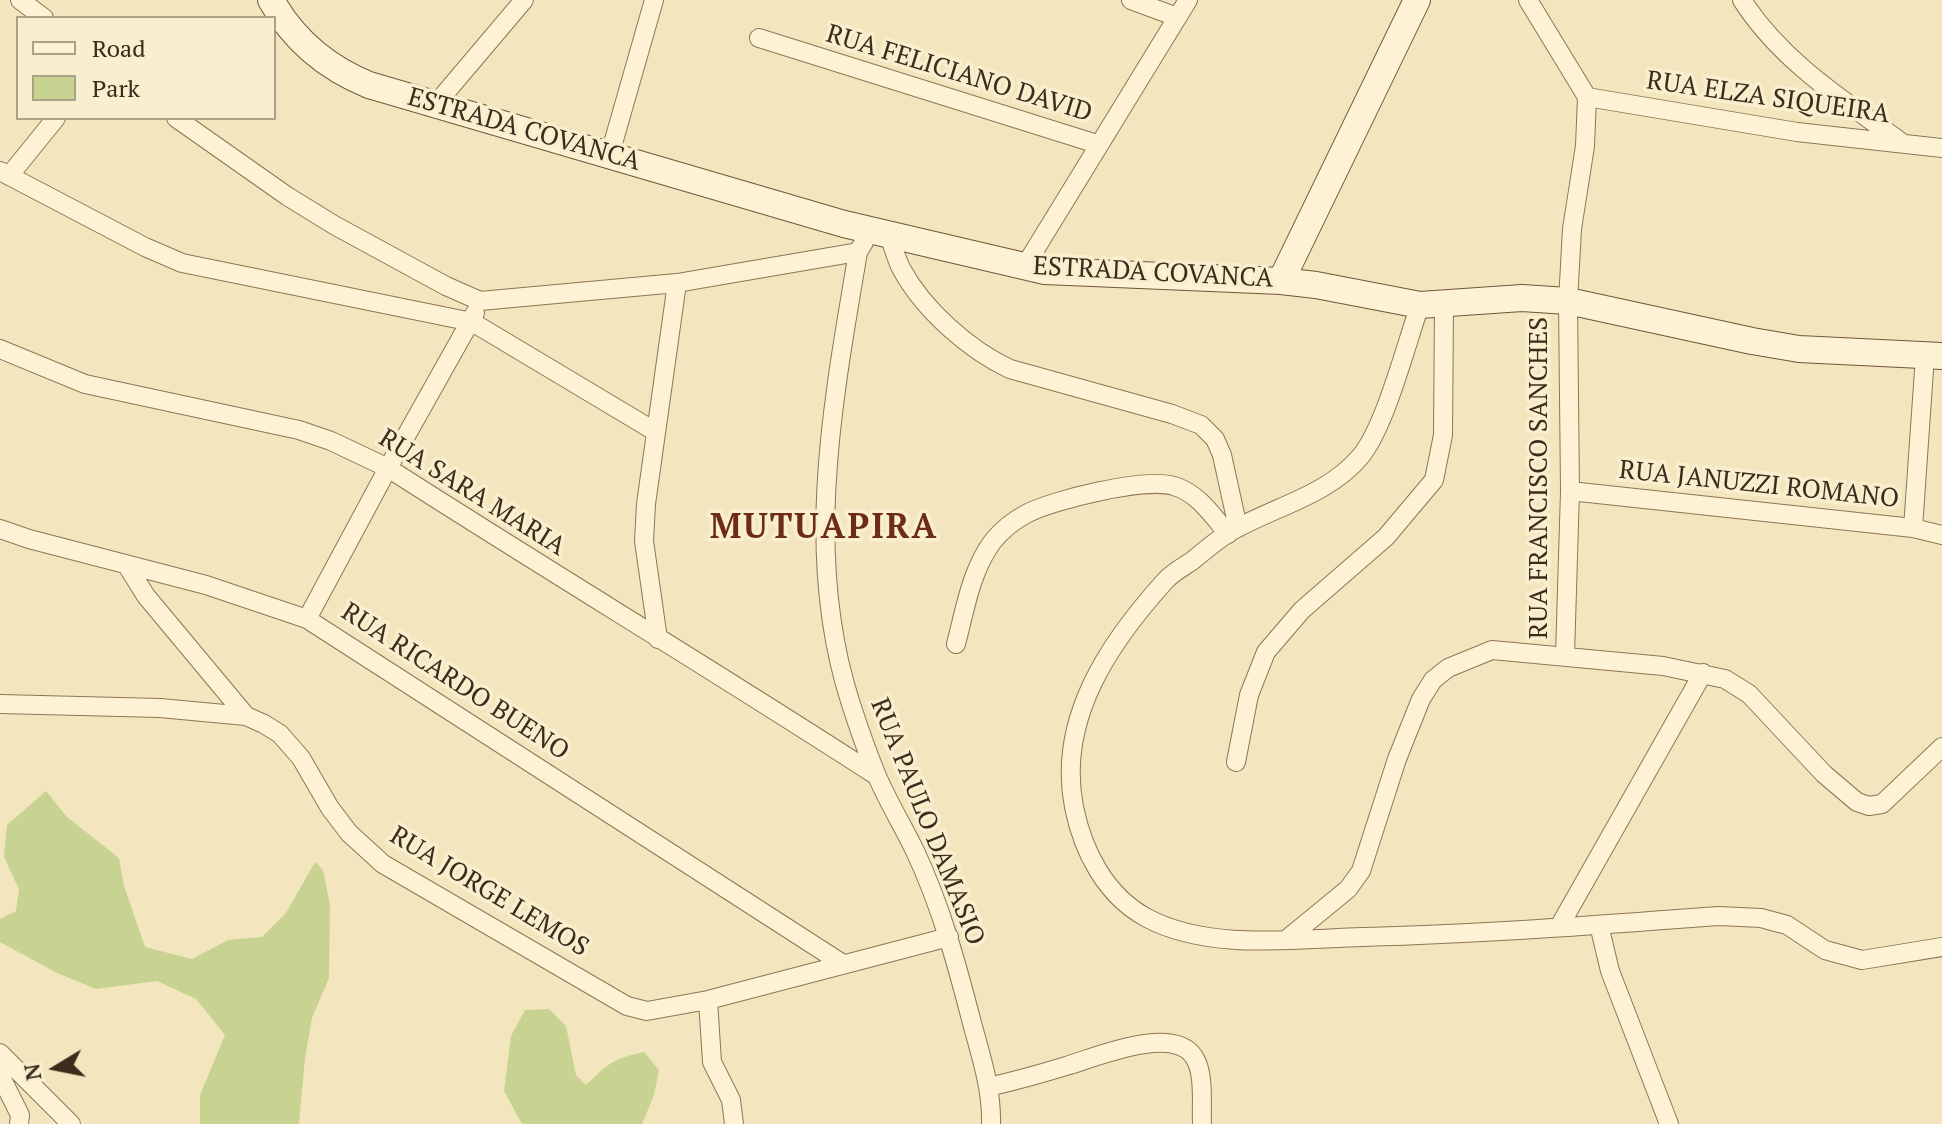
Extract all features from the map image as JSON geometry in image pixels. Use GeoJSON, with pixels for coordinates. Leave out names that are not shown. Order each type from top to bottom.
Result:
{"type":"FeatureCollection","features":[{"type":"Feature","properties":{"kind":"street"},"geometry":{"type":"LineString","coordinates":[[20,0],[41,16]]}},
{"type":"Feature","properties":{"kind":"street"},"geometry":{"type":"LineString","coordinates":[[436,104],[524,0]]}},
{"type":"Feature","properties":{"kind":"street"},"geometry":{"type":"LineString","coordinates":[[610,154],[654,0]]}},
{"type":"Feature","properties":{"kind":"street"},"geometry":{"type":"LineString","coordinates":[[1131,0],[1177,17]]}},
{"type":"Feature","properties":{"kind":"street"},"geometry":{"type":"LineString","coordinates":[[1025,266],[1188,0]]}},
{"type":"Feature","properties":{"kind":"street"},"geometry":{"type":"LineString","coordinates":[[1281,281],[1417,0]]}},
{"type":"Feature","properties":{"kind":"street"},"geometry":{"type":"LineString","coordinates":[[1528,0],[1587,97]]}},
{"type":"Feature","properties":{"kind":"street"},"geometry":{"type":"LineString","coordinates":[[1742,0],[1776,45],[1831,91],[1903,143]]}},
{"type":"Feature","properties":{"kind":"street","name":"ESTRADA COVANCA"},"geometry":{"type":"LineString","coordinates":[[281,5],[298,38],[320,59],[351,78],[610,154],[872,239],[1078,274],[1242,277],[1316,285],[1432,305],[1522,298],[1568,301],[1783,346],[1934,356]]}},
{"type":"Feature","properties":{"kind":"street","name":"RUA FELICIANO DAVID"},"geometry":{"type":"LineString","coordinates":[[759,38],[1097,144]]}},
{"type":"Feature","properties":{"kind":"street","name":"RUA ELZA SIQUEIRA"},"geometry":{"type":"LineString","coordinates":[[1587,97],[1797,132],[1942,148]]}},
{"type":"Feature","properties":{"kind":"street","name":"RUA FRANCISCO SANCHES"},"geometry":{"type":"LineString","coordinates":[[1565,656],[1570,491],[1568,301],[1572,229],[1585,146],[1587,97]]}},
{"type":"Feature","properties":{"kind":"street"},"geometry":{"type":"LineString","coordinates":[[54,120],[5,174],[182,263],[472,322],[656,432]]}},
{"type":"Feature","properties":{"kind":"street"},"geometry":{"type":"LineString","coordinates":[[179,120],[334,225],[480,301],[677,283],[872,239],[901,268],[916,291],[954,333],[993,362],[1201,425],[1215,439],[1222,455],[1233,531]]}},
{"type":"Feature","properties":{"kind":"street","name":"RUA PAULO DAMASIO"},"geometry":{"type":"LineString","coordinates":[[872,239],[842,349],[825,498],[825,578],[833,630],[850,699],[877,776],[916,853],[949,937],[988,1087],[991,1124]]}},
{"type":"Feature","properties":{"kind":"street"},"geometry":{"type":"LineString","coordinates":[[658,639],[644,541],[646,504],[677,283]]}},
{"type":"Feature","properties":{"kind":"street"},"geometry":{"type":"LineString","coordinates":[[307,619],[388,468],[472,322],[480,301]]}},
{"type":"Feature","properties":{"kind":"street"},"geometry":{"type":"LineString","coordinates":[[1432,305],[1362,456],[1346,471],[1315,491],[1233,531],[1167,578],[1100,666],[1080,709],[1070,756],[1078,830],[1099,874],[1120,898],[1146,917],[1179,931],[1213,938],[1427,935],[1719,916],[1761,918],[1787,925],[1825,950],[1853,958],[1894,956],[1942,947]]}},
{"type":"Feature","properties":{"kind":"street"},"geometry":{"type":"LineString","coordinates":[[1236,762],[1249,695],[1266,652],[1302,610],[1386,537],[1434,480],[1443,435],[1432,305]]}},
{"type":"Feature","properties":{"kind":"street","name":"RUA SARA MARIA"},"geometry":{"type":"LineString","coordinates":[[0,349],[85,384],[299,430],[331,441],[388,468],[877,776]]}},
{"type":"Feature","properties":{"kind":"street"},"geometry":{"type":"LineString","coordinates":[[1913,528],[1934,356]]}},
{"type":"Feature","properties":{"kind":"street"},"geometry":{"type":"LineString","coordinates":[[956,644],[969,590],[991,544],[1006,527],[1028,513],[1073,498],[1162,483],[1177,486],[1198,499],[1233,531]]}},
{"type":"Feature","properties":{"kind":"street","name":"RUA JANUZZI ROMANO"},"geometry":{"type":"LineString","coordinates":[[1570,491],[1913,528],[1942,535]]}},
{"type":"Feature","properties":{"kind":"street","name":"RUA RICARDO BUENO"},"geometry":{"type":"LineString","coordinates":[[0,529],[206,585],[307,619],[843,964]]}},
{"type":"Feature","properties":{"kind":"street"},"geometry":{"type":"LineString","coordinates":[[126,564],[146,596],[246,716]]}},
{"type":"Feature","properties":{"kind":"street"},"geometry":{"type":"LineString","coordinates":[[1287,939],[1348,889],[1361,871],[1397,759],[1421,699],[1433,680],[1448,668],[1492,650],[1703,673],[1725,679],[1749,694],[1824,774],[1857,802],[1869,806],[1882,804],[1942,747]]}},
{"type":"Feature","properties":{"kind":"street"},"geometry":{"type":"LineString","coordinates":[[1559,927],[1703,673]]}},
{"type":"Feature","properties":{"kind":"street","name":"RUA JORGE LEMOS"},"geometry":{"type":"LineString","coordinates":[[0,704],[127,705],[246,716],[280,734],[301,758],[330,808],[349,833],[383,864],[627,1006],[647,1011],[708,1000],[949,937]]}},
{"type":"Feature","properties":{"kind":"street"},"geometry":{"type":"LineString","coordinates":[[1599,925],[1610,971],[1669,1124]]}},
{"type":"Feature","properties":{"kind":"street"},"geometry":{"type":"LineString","coordinates":[[708,1000],[712,1062],[731,1100],[734,1124]]}},
{"type":"Feature","properties":{"kind":"street"},"geometry":{"type":"LineString","coordinates":[[988,1087],[1069,1066],[1122,1048],[1150,1043],[1188,1049],[1197,1060],[1202,1124]]}},
{"type":"Feature","properties":{"kind":"street"},"geometry":{"type":"LineString","coordinates":[[0,1053],[71,1124]]}},
{"type":"Feature","properties":{"kind":"street"},"geometry":{"type":"LineString","coordinates":[[0,1075],[20,1115],[19,1124]]}},
{"type":"Feature","properties":{"kind":"green space"},"geometry":{"type":"Polygon","coordinates":[[[46,791],[67,817],[119,858],[124,886],[145,947],[192,959],[228,940],[262,937],[286,913],[315,862],[323,870],[330,905],[329,978],[312,1018],[299,1124],[200,1124],[200,1095],[225,1035],[196,999],[157,981],[96,989],[57,973],[0,942],[0,919],[16,911],[19,889],[4,857],[7,825],[46,791]]]}},
{"type":"Feature","properties":{"kind":"green space"},"geometry":{"type":"Polygon","coordinates":[[[549,1009],[566,1026],[576,1075],[586,1085],[612,1063],[644,1052],[659,1070],[654,1095],[642,1124],[522,1124],[504,1091],[511,1036],[525,1010],[549,1009]]]}},
{"type":"Feature","properties":{"kind":"district","name":"MUTUAPIRA"},"geometry":{"type":"Point","coordinates":[824,528]}}]}
